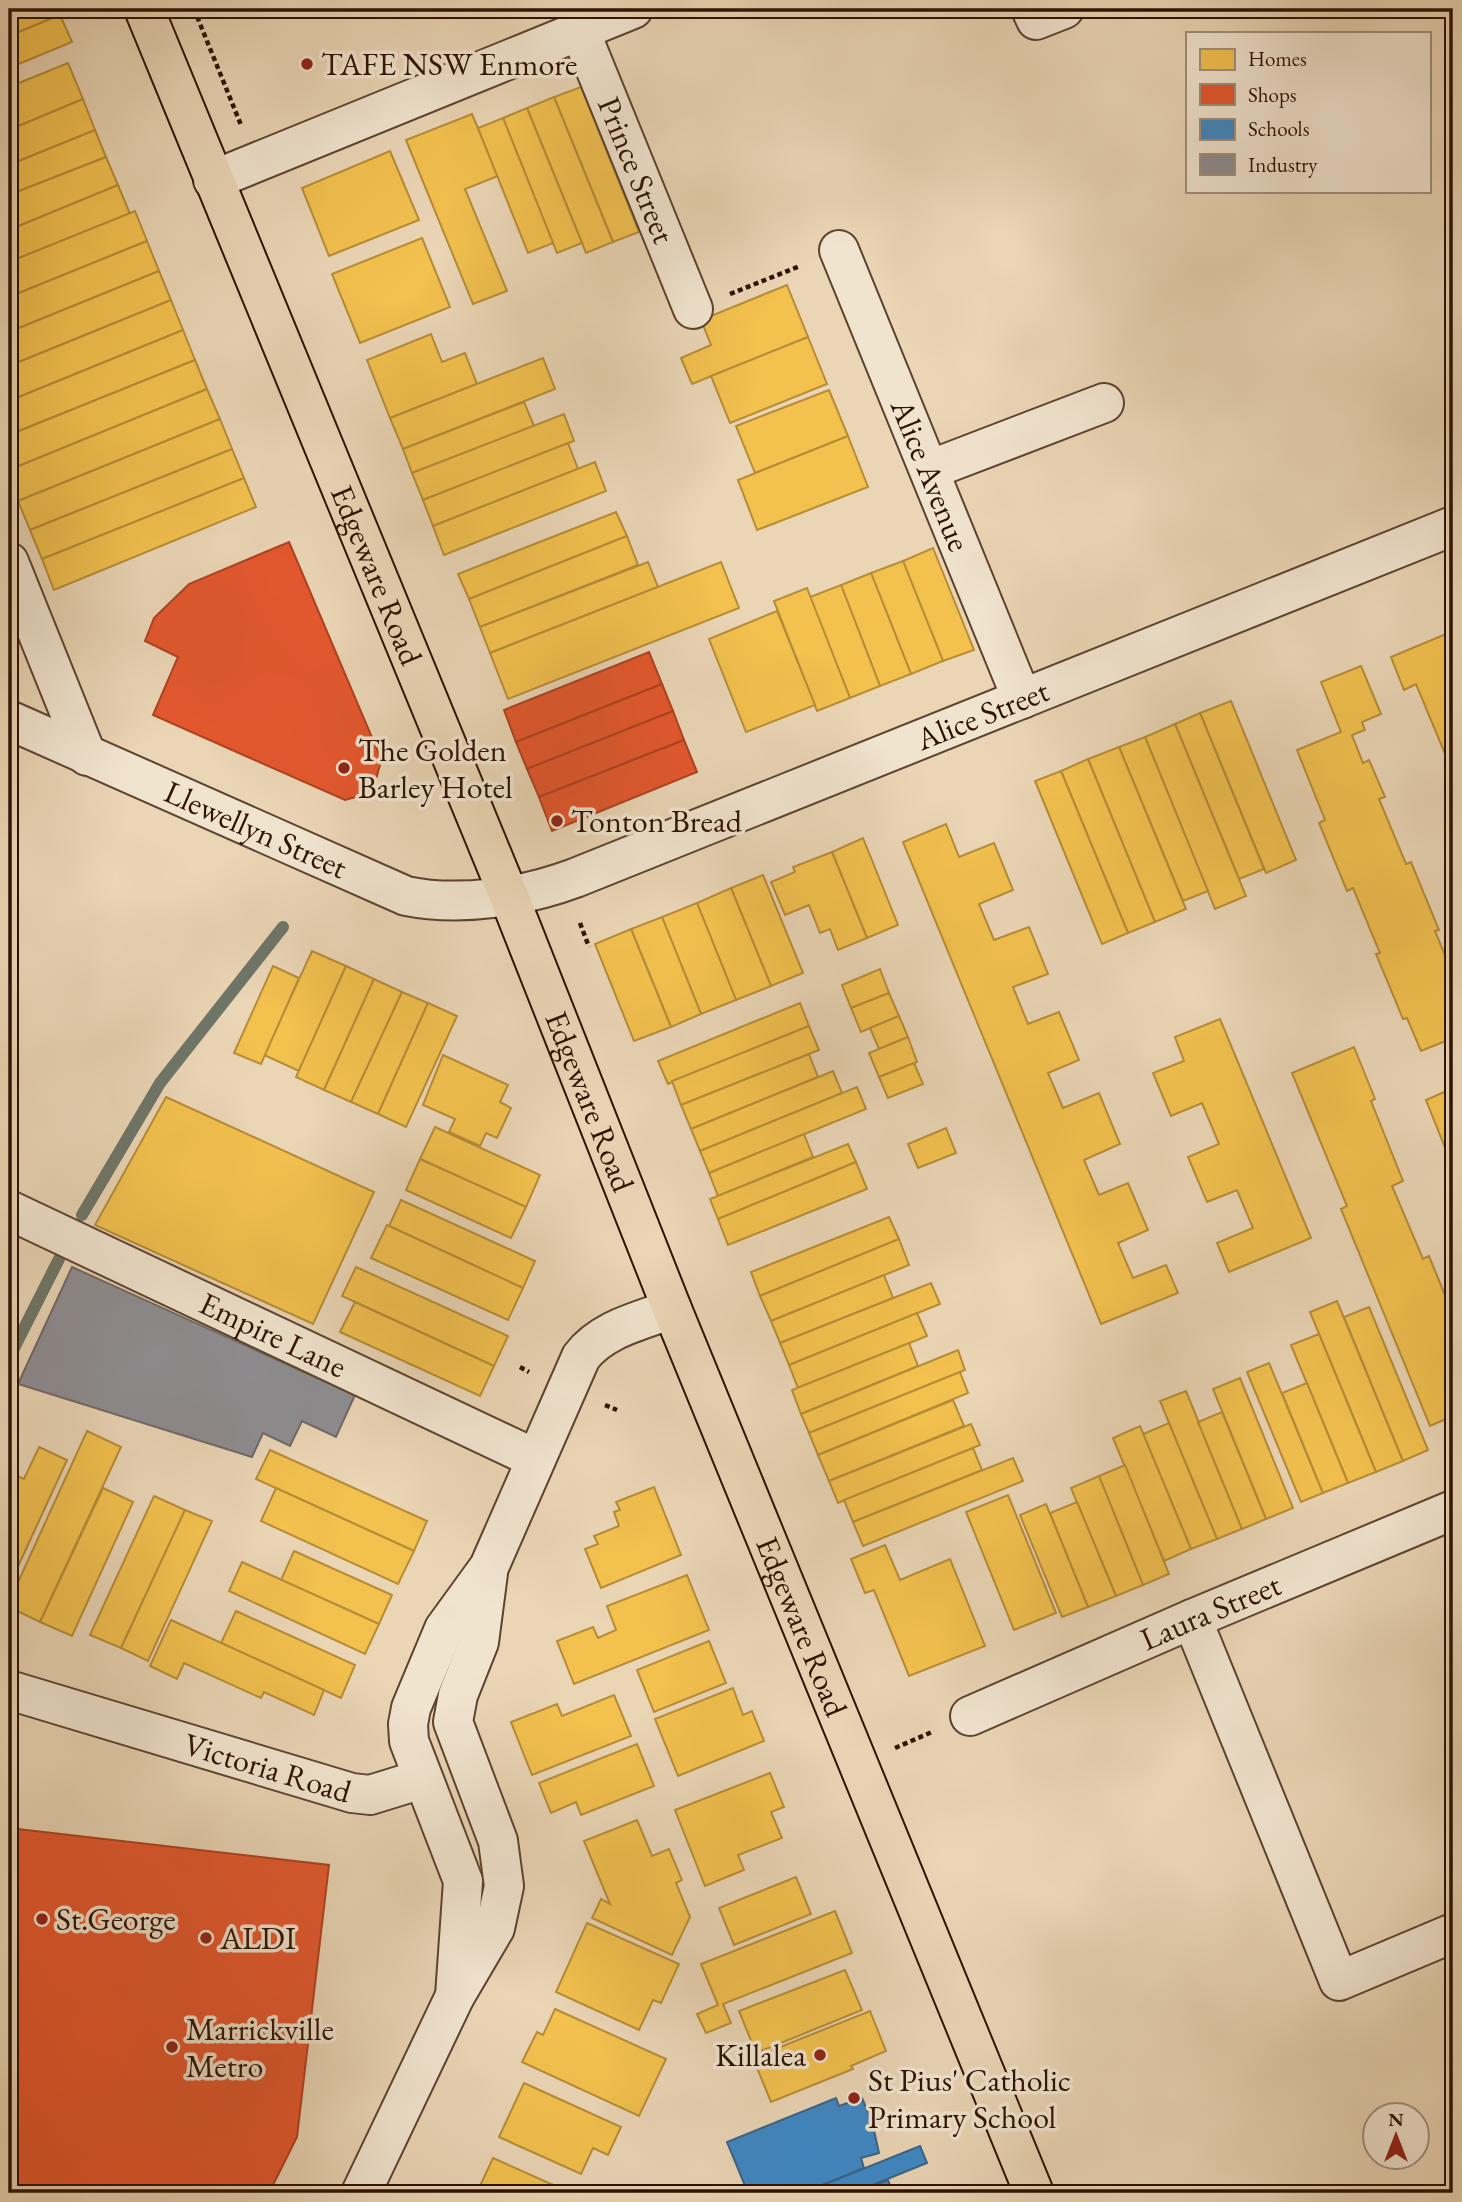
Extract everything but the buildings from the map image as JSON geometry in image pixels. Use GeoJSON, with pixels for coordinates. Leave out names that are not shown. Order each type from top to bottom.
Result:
{"type":"FeatureCollection","features":[{"type":"Feature","properties":{"kind":"main road","name":"Edgeware Road"},"geometry":{"type":"LineString","coordinates":[[144,9],[508,894],[672,1309],[1034,2193]]}},
{"type":"Feature","properties":{"kind":"street"},"geometry":{"type":"LineString","coordinates":[[213,180],[633,9]]}},
{"type":"Feature","properties":{"kind":"street"},"geometry":{"type":"LineString","coordinates":[[1031,9],[1036,20],[1064,9]]}},
{"type":"Feature","properties":{"kind":"street","name":"Prince Street"},"geometry":{"type":"LineString","coordinates":[[580,31],[693,309]]}},
{"type":"Feature","properties":{"kind":"street","name":"Alice Avenue"},"geometry":{"type":"LineString","coordinates":[[839,250],[1022,699]]}},
{"type":"Feature","properties":{"kind":"street"},"geometry":{"type":"LineString","coordinates":[[929,470],[1104,403]]}},
{"type":"Feature","properties":{"kind":"street","name":"Alice Street"},"geometry":{"type":"LineString","coordinates":[[508,894],[564,882],[1453,526]]}},
{"type":"Feature","properties":{"kind":"street"},"geometry":{"type":"LineString","coordinates":[[9,562],[88,756]]}},
{"type":"Feature","properties":{"kind":"street","name":"Llewellyn Street"},"geometry":{"type":"LineString","coordinates":[[9,720],[407,896],[447,902],[508,894]]}},
{"type":"Feature","properties":{"kind":"street","name":"Empire Lane"},"geometry":{"type":"LineString","coordinates":[[9,1210],[536,1459]]}},
{"type":"Feature","properties":{"kind":"street"},"geometry":{"type":"LineString","coordinates":[[455,1996],[463,1881],[422,1779],[410,1741],[411,1709],[444,1629],[489,1567],[581,1357],[590,1345],[604,1335],[672,1309]]}},
{"type":"Feature","properties":{"kind":"street","name":"Laura Street"},"geometry":{"type":"LineString","coordinates":[[970,1716],[1192,1619],[1453,1510]]}},
{"type":"Feature","properties":{"kind":"street"},"geometry":{"type":"LineString","coordinates":[[360,2193],[455,1996],[495,1928],[504,1886],[498,1841],[453,1722],[454,1708],[479,1642],[489,1567]]}},
{"type":"Feature","properties":{"kind":"street"},"geometry":{"type":"LineString","coordinates":[[1192,1619],[1339,1981],[1453,1933]]}},
{"type":"Feature","properties":{"kind":"street","name":"Victoria Road"},"geometry":{"type":"LineString","coordinates":[[9,1690],[352,1793],[370,1794],[422,1779]]}},
{"type":"Feature","properties":{"kind":"path"},"geometry":{"type":"LineString","coordinates":[[194,9],[239,122]]}},
{"type":"Feature","properties":{"kind":"path"},"geometry":{"type":"LineString","coordinates":[[693,309],[839,250]]}},
{"type":"Feature","properties":{"kind":"path"},"geometry":{"type":"LineString","coordinates":[[580,923],[589,947]]}},
{"type":"Feature","properties":{"kind":"path"},"geometry":{"type":"LineString","coordinates":[[603,1404],[617,1410]]}},
{"type":"Feature","properties":{"kind":"path"},"geometry":{"type":"LineString","coordinates":[[859,1763],[970,1716]]}},
{"type":"Feature","properties":{"kind":"waterway"},"geometry":{"type":"LineString","coordinates":[[82,1215],[160,1083],[283,927]]}},
{"type":"Feature","properties":{"kind":"waterway"},"geometry":{"type":"LineString","coordinates":[[9,1358],[59,1259]]}},
{"type":"Feature","properties":{"kind":"place","name":"TAFE NSW Enmore"},"geometry":{"type":"Point","coordinates":[307,64]}},
{"type":"Feature","properties":{"kind":"place","name":"The Golden Barley Hotel"},"geometry":{"type":"Point","coordinates":[344,768]}},
{"type":"Feature","properties":{"kind":"place","name":"Tonton Bread"},"geometry":{"type":"Point","coordinates":[557,821]}},
{"type":"Feature","properties":{"kind":"place","name":"St.George"},"geometry":{"type":"Point","coordinates":[42,1919]}},
{"type":"Feature","properties":{"kind":"place","name":"ALDI"},"geometry":{"type":"Point","coordinates":[206,1938]}},
{"type":"Feature","properties":{"kind":"place","name":"Marrickville Metro"},"geometry":{"type":"Point","coordinates":[172,2047]}},
{"type":"Feature","properties":{"kind":"place","name":"Killalea"},"geometry":{"type":"Point","coordinates":[820,2055]}},
{"type":"Feature","properties":{"kind":"place","name":"St Pius' Catholic Primary School"},"geometry":{"type":"Point","coordinates":[854,2098]}}]}
